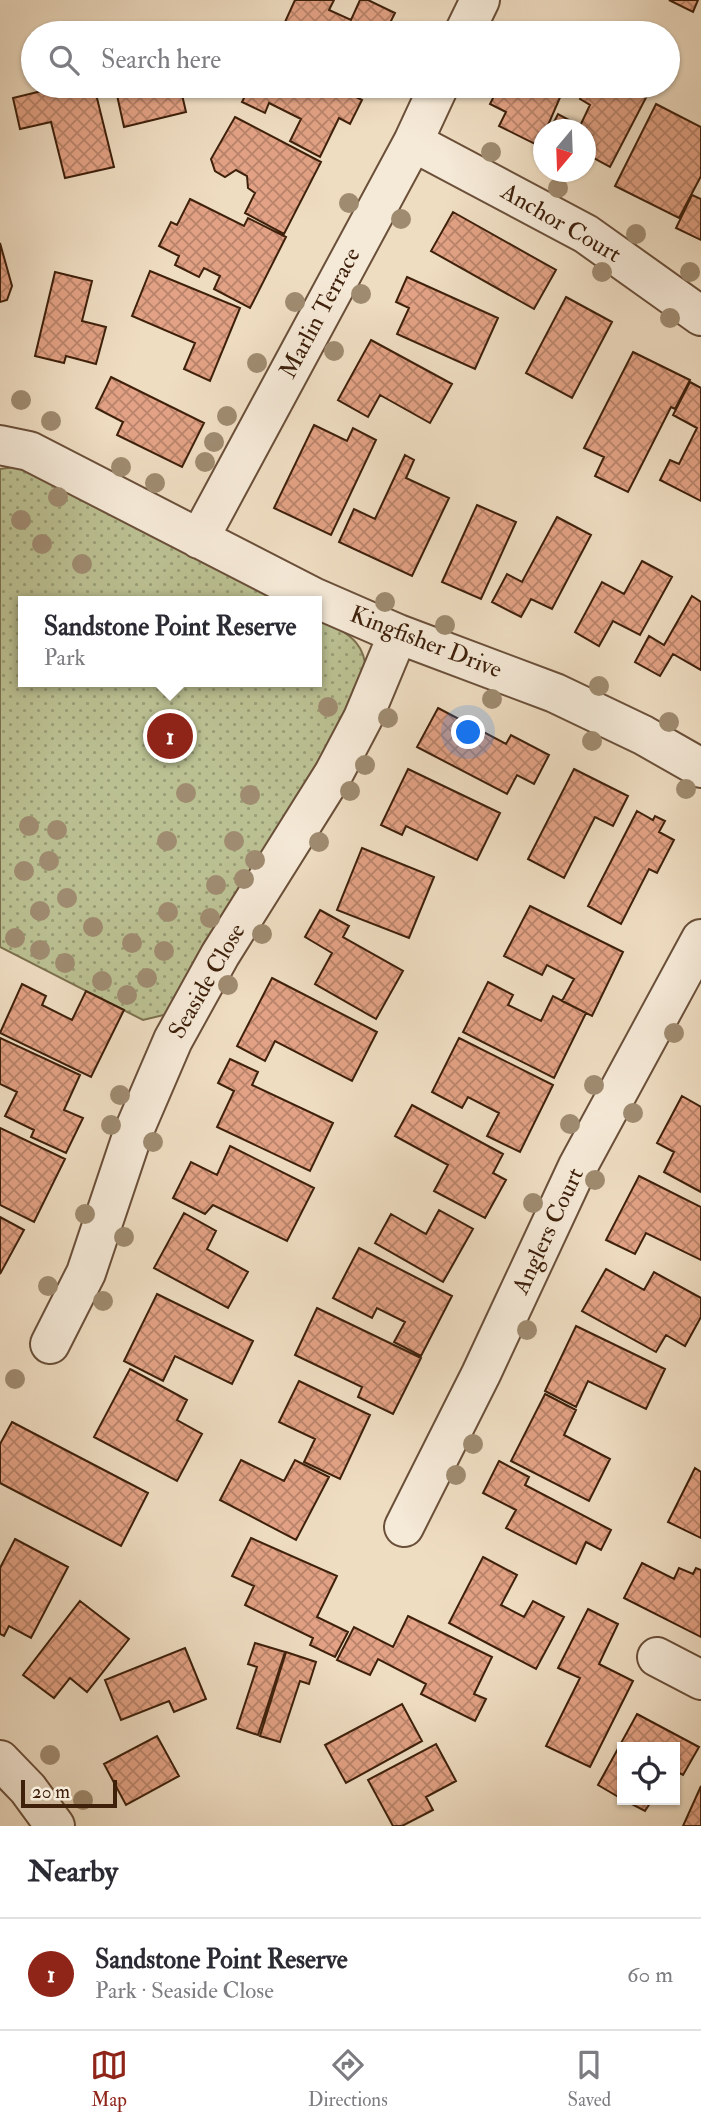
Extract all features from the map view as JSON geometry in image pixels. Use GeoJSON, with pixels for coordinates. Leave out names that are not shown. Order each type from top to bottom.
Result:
{"type":"FeatureCollection","features":[{"type":"Feature","properties":{"kind":"street"},"geometry":{"type":"LineString","coordinates":[[470,21],[480,0]]}},
{"type":"Feature","properties":{"kind":"street","name":"Marlin Terrace"},"geometry":{"type":"LineString","coordinates":[[200,539],[413,142],[433,98]]}},
{"type":"Feature","properties":{"kind":"street","name":"Anchor Court"},"geometry":{"type":"LineString","coordinates":[[413,142],[586,234],[701,316]]}},
{"type":"Feature","properties":{"kind":"street","name":"Kingfisher Drive"},"geometry":{"type":"LineString","coordinates":[[0,445],[29,451],[311,596]]}},
{"type":"Feature","properties":{"kind":"street","name":"Kingfisher Drive"},"geometry":{"type":"LineString","coordinates":[[322,601],[398,634],[555,693],[643,735],[701,768]]}},
{"type":"Feature","properties":{"kind":"street","name":"Seaside Close"},"geometry":{"type":"LineString","coordinates":[[50,1344],[86,1273],[133,1133],[173,1040],[220,955],[334,773],[363,718],[398,634]]}},
{"type":"Feature","properties":{"kind":"street","name":"Anglers Court"},"geometry":{"type":"LineString","coordinates":[[404,1527],[481,1374],[578,1166],[701,939]]}},
{"type":"Feature","properties":{"kind":"street"},"geometry":{"type":"LineString","coordinates":[[657,1657],[701,1680]]}},
{"type":"Feature","properties":{"kind":"street"},"geometry":{"type":"LineString","coordinates":[[0,1760],[28,1789],[55,1826]]}},
{"type":"Feature","properties":{"kind":"green space"},"geometry":{"type":"Polygon","coordinates":[[[14,467],[25,470],[274,596],[18,596],[18,687],[322,687],[322,620],[356,642],[365,660],[364,686],[172,1013],[143,1020],[0,947],[0,469],[14,467]]]}},
{"type":"Feature","properties":{"kind":"building"},"geometry":{"type":"Polygon","coordinates":[[[295,0],[334,0],[329,10],[351,20],[360,0],[368,0],[395,13],[391,21],[285,21],[295,0]]]}},
{"type":"Feature","properties":{"kind":"building"},"geometry":{"type":"Polygon","coordinates":[[[669,0],[698,0],[693,12],[669,0]]]}},
{"type":"Feature","properties":{"kind":"building"},"geometry":{"type":"Polygon","coordinates":[[[13,98],[97,98],[114,167],[65,178],[51,122],[20,129],[13,98]]]}},
{"type":"Feature","properties":{"kind":"building"},"geometry":{"type":"Polygon","coordinates":[[[118,98],[183,98],[186,112],[124,127],[118,98]]]}},
{"type":"Feature","properties":{"kind":"building"},"geometry":{"type":"Polygon","coordinates":[[[244,98],[362,100],[350,124],[339,118],[320,157],[290,141],[301,119],[269,103],[265,113],[242,102],[244,98]]]}},
{"type":"Feature","properties":{"kind":"building"},"geometry":{"type":"Polygon","coordinates":[[[493,98],[560,98],[551,119],[533,119],[533,143],[499,126],[506,112],[490,104],[493,98]]]}},
{"type":"Feature","properties":{"kind":"building"},"geometry":{"type":"Polygon","coordinates":[[[581,98],[646,98],[610,167],[596,159],[596,119],[583,119],[590,105],[581,98]]]}},
{"type":"Feature","properties":{"kind":"building"},"geometry":{"type":"Polygon","coordinates":[[[656,104],[701,127],[701,176],[679,218],[615,186],[656,104]]]}},
{"type":"Feature","properties":{"kind":"building"},"geometry":{"type":"Polygon","coordinates":[[[235,117],[321,162],[284,234],[245,213],[255,193],[248,188],[247,176],[236,170],[225,177],[215,171],[211,159],[235,117]]]}},
{"type":"Feature","properties":{"kind":"building"},"geometry":{"type":"Polygon","coordinates":[[[692,195],[701,199],[701,240],[676,228],[692,195]]]}},
{"type":"Feature","properties":{"kind":"building"},"geometry":{"type":"Polygon","coordinates":[[[190,199],[244,226],[248,218],[286,237],[250,308],[214,289],[220,276],[204,268],[199,277],[175,265],[179,256],[159,246],[171,222],[177,225],[190,199]]]}},
{"type":"Feature","properties":{"kind":"building"},"geometry":{"type":"Polygon","coordinates":[[[453,212],[556,270],[534,309],[431,251],[453,212]]]}},
{"type":"Feature","properties":{"kind":"building"},"geometry":{"type":"Polygon","coordinates":[[[0,243],[12,286],[7,300],[0,302],[0,243]]]}},
{"type":"Feature","properties":{"kind":"building"},"geometry":{"type":"Polygon","coordinates":[[[150,271],[240,308],[210,381],[184,369],[195,343],[132,316],[150,271]]]}},
{"type":"Feature","properties":{"kind":"building"},"geometry":{"type":"Polygon","coordinates":[[[55,272],[92,281],[82,321],[106,327],[96,364],[66,356],[64,363],[35,356],[55,272]]]}},
{"type":"Feature","properties":{"kind":"building"},"geometry":{"type":"Polygon","coordinates":[[[407,277],[498,318],[475,369],[397,334],[409,308],[396,302],[407,277]]]}},
{"type":"Feature","properties":{"kind":"building"},"geometry":{"type":"Polygon","coordinates":[[[566,297],[612,322],[572,398],[526,373],[566,297]]]}},
{"type":"Feature","properties":{"kind":"building"},"geometry":{"type":"Polygon","coordinates":[[[371,340],[452,384],[430,423],[380,395],[368,417],[338,400],[371,340]]]}},
{"type":"Feature","properties":{"kind":"building"},"geometry":{"type":"Polygon","coordinates":[[[633,352],[690,380],[675,409],[671,407],[628,492],[595,476],[604,457],[584,448],[633,352]]]}},
{"type":"Feature","properties":{"kind":"building"},"geometry":{"type":"Polygon","coordinates":[[[111,377],[204,423],[182,467],[117,435],[123,422],[96,408],[111,377]]]}},
{"type":"Feature","properties":{"kind":"building"},"geometry":{"type":"Polygon","coordinates":[[[690,382],[701,388],[701,501],[660,480],[670,460],[679,464],[697,428],[673,415],[690,382]]]}},
{"type":"Feature","properties":{"kind":"building"},"geometry":{"type":"Polygon","coordinates":[[[314,425],[347,441],[353,428],[376,440],[331,535],[274,508],[314,425]]]}},
{"type":"Feature","properties":{"kind":"building"},"geometry":{"type":"Polygon","coordinates":[[[405,455],[414,460],[406,478],[449,498],[412,576],[339,542],[354,509],[375,519],[405,455]]]}},
{"type":"Feature","properties":{"kind":"building"},"geometry":{"type":"Polygon","coordinates":[[[477,505],[516,522],[481,599],[442,582],[477,505]]]}},
{"type":"Feature","properties":{"kind":"building"},"geometry":{"type":"Polygon","coordinates":[[[557,517],[591,535],[552,609],[531,599],[521,617],[492,602],[507,574],[522,582],[557,517]]]}},
{"type":"Feature","properties":{"kind":"building"},"geometry":{"type":"Polygon","coordinates":[[[642,561],[672,577],[640,635],[613,621],[599,646],[575,632],[602,582],[624,594],[642,561]]]}},
{"type":"Feature","properties":{"kind":"building"},"geometry":{"type":"Polygon","coordinates":[[[692,596],[701,602],[701,670],[673,654],[660,676],[635,662],[649,636],[664,645],[692,596]]]}},
{"type":"Feature","properties":{"kind":"building"},"geometry":{"type":"Polygon","coordinates":[[[438,708],[506,744],[511,735],[549,755],[534,784],[517,775],[507,794],[417,747],[438,708]]]}},
{"type":"Feature","properties":{"kind":"building"},"geometry":{"type":"Polygon","coordinates":[[[408,769],[500,813],[477,860],[406,826],[402,835],[381,825],[408,769]]]}},
{"type":"Feature","properties":{"kind":"building"},"geometry":{"type":"Polygon","coordinates":[[[574,769],[628,796],[613,826],[595,817],[564,878],[528,859],[574,769]]]}},
{"type":"Feature","properties":{"kind":"building"},"geometry":{"type":"Polygon","coordinates":[[[637,811],[653,820],[655,816],[665,821],[659,832],[674,840],[657,873],[649,869],[621,924],[588,906],[637,811]]]}},
{"type":"Feature","properties":{"kind":"building"},"geometry":{"type":"Polygon","coordinates":[[[362,848],[434,877],[409,938],[337,910],[362,848]]]}},
{"type":"Feature","properties":{"kind":"building"},"geometry":{"type":"Polygon","coordinates":[[[530,906],[623,952],[592,1016],[562,1001],[574,979],[547,965],[542,975],[504,956],[530,906]]]}},
{"type":"Feature","properties":{"kind":"building"},"geometry":{"type":"Polygon","coordinates":[[[320,910],[349,926],[343,937],[403,971],[376,1019],[315,984],[332,953],[305,937],[320,910]]]}},
{"type":"Feature","properties":{"kind":"building"},"geometry":{"type":"Polygon","coordinates":[[[272,978],[377,1032],[352,1081],[275,1041],[265,1061],[237,1046],[272,978]]]}},
{"type":"Feature","properties":{"kind":"building"},"geometry":{"type":"Polygon","coordinates":[[[488,982],[513,995],[508,1005],[541,1021],[553,996],[586,1013],[554,1078],[463,1032],[488,982]]]}},
{"type":"Feature","properties":{"kind":"building"},"geometry":{"type":"Polygon","coordinates":[[[22,984],[46,996],[42,1005],[72,1020],[86,991],[124,1010],[91,1077],[0,1033],[22,984]]]}},
{"type":"Feature","properties":{"kind":"building"},"geometry":{"type":"Polygon","coordinates":[[[0,1038],[80,1075],[64,1110],[83,1118],[66,1153],[31,1137],[34,1130],[5,1116],[17,1092],[0,1084],[0,1038]]]}},
{"type":"Feature","properties":{"kind":"building"},"geometry":{"type":"Polygon","coordinates":[[[459,1038],[553,1085],[520,1152],[487,1136],[499,1113],[468,1097],[462,1108],[432,1092],[459,1038]]]}},
{"type":"Feature","properties":{"kind":"building"},"geometry":{"type":"Polygon","coordinates":[[[230,1059],[258,1072],[252,1085],[333,1123],[310,1171],[217,1127],[234,1091],[218,1083],[230,1059]]]}},
{"type":"Feature","properties":{"kind":"building"},"geometry":{"type":"Polygon","coordinates":[[[682,1096],[701,1107],[701,1192],[664,1172],[674,1152],[657,1143],[682,1096]]]}},
{"type":"Feature","properties":{"kind":"building"},"geometry":{"type":"Polygon","coordinates":[[[412,1105],[503,1154],[493,1173],[506,1180],[485,1218],[434,1191],[448,1165],[395,1136],[412,1105]]]}},
{"type":"Feature","properties":{"kind":"building"},"geometry":{"type":"Polygon","coordinates":[[[0,1128],[65,1159],[34,1222],[0,1205],[0,1128]]]}},
{"type":"Feature","properties":{"kind":"building"},"geometry":{"type":"Polygon","coordinates":[[[230,1146],[314,1188],[287,1241],[213,1205],[205,1214],[173,1198],[191,1162],[217,1175],[230,1146]]]}},
{"type":"Feature","properties":{"kind":"building"},"geometry":{"type":"Polygon","coordinates":[[[639,1176],[701,1207],[701,1260],[646,1233],[635,1254],[606,1240],[639,1176]]]}},
{"type":"Feature","properties":{"kind":"building"},"geometry":{"type":"Polygon","coordinates":[[[439,1210],[473,1229],[443,1282],[375,1243],[391,1214],[426,1234],[439,1210]]]}},
{"type":"Feature","properties":{"kind":"building"},"geometry":{"type":"Polygon","coordinates":[[[184,1213],[216,1231],[207,1249],[248,1272],[228,1308],[154,1268],[184,1213]]]}},
{"type":"Feature","properties":{"kind":"building"},"geometry":{"type":"Polygon","coordinates":[[[0,1217],[24,1230],[0,1274],[0,1217]]]}},
{"type":"Feature","properties":{"kind":"building"},"geometry":{"type":"Polygon","coordinates":[[[359,1248],[452,1296],[421,1356],[394,1342],[405,1322],[377,1308],[372,1318],[333,1298],[359,1248]]]}},
{"type":"Feature","properties":{"kind":"building"},"geometry":{"type":"Polygon","coordinates":[[[606,1269],[644,1290],[654,1272],[701,1298],[701,1317],[685,1346],[666,1335],[656,1352],[582,1311],[606,1269]]]}},
{"type":"Feature","properties":{"kind":"building"},"geometry":{"type":"Polygon","coordinates":[[[157,1294],[253,1341],[232,1384],[175,1356],[163,1381],[124,1361],[157,1294]]]}},
{"type":"Feature","properties":{"kind":"building"},"geometry":{"type":"Polygon","coordinates":[[[317,1308],[421,1358],[393,1414],[358,1397],[362,1387],[295,1355],[317,1308]]]}},
{"type":"Feature","properties":{"kind":"building"},"geometry":{"type":"Polygon","coordinates":[[[576,1326],[665,1369],[646,1409],[588,1381],[576,1407],[545,1391],[576,1326]]]}},
{"type":"Feature","properties":{"kind":"building"},"geometry":{"type":"Polygon","coordinates":[[[130,1369],[187,1400],[177,1420],[202,1434],[177,1481],[94,1437],[130,1369]]]}},
{"type":"Feature","properties":{"kind":"building"},"geometry":{"type":"Polygon","coordinates":[[[299,1381],[370,1415],[340,1479],[304,1462],[315,1439],[279,1422],[299,1381]]]}},
{"type":"Feature","properties":{"kind":"building"},"geometry":{"type":"Polygon","coordinates":[[[545,1394],[576,1410],[564,1435],[610,1459],[589,1501],[511,1461],[545,1394]]]}},
{"type":"Feature","properties":{"kind":"building"},"geometry":{"type":"Polygon","coordinates":[[[12,1422],[148,1493],[121,1546],[0,1483],[0,1444],[12,1422]]]}},
{"type":"Feature","properties":{"kind":"building"},"geometry":{"type":"Polygon","coordinates":[[[241,1460],[284,1481],[295,1460],[329,1477],[296,1540],[220,1500],[241,1460]]]}},
{"type":"Feature","properties":{"kind":"building"},"geometry":{"type":"Polygon","coordinates":[[[499,1461],[529,1477],[525,1485],[611,1530],[601,1550],[586,1542],[576,1564],[506,1528],[516,1510],[483,1493],[499,1461]]]}},
{"type":"Feature","properties":{"kind":"building"},"geometry":{"type":"Polygon","coordinates":[[[695,1468],[701,1472],[701,1538],[668,1522],[695,1468]]]}},
{"type":"Feature","properties":{"kind":"building"},"geometry":{"type":"Polygon","coordinates":[[[251,1538],[337,1576],[317,1617],[348,1632],[335,1657],[310,1645],[313,1638],[245,1605],[254,1586],[232,1576],[251,1538]]]}},
{"type":"Feature","properties":{"kind":"building"},"geometry":{"type":"Polygon","coordinates":[[[15,1539],[68,1567],[31,1638],[9,1626],[4,1636],[0,1634],[0,1568],[15,1539]]]}},
{"type":"Feature","properties":{"kind":"building"},"geometry":{"type":"Polygon","coordinates":[[[483,1557],[517,1575],[501,1605],[524,1617],[533,1601],[564,1617],[536,1669],[449,1623],[483,1557]]]}},
{"type":"Feature","properties":{"kind":"building"},"geometry":{"type":"Polygon","coordinates":[[[642,1563],[674,1579],[679,1568],[693,1574],[696,1568],[701,1570],[701,1637],[624,1598],[642,1563]]]}},
{"type":"Feature","properties":{"kind":"building"},"geometry":{"type":"Polygon","coordinates":[[[80,1601],[129,1639],[87,1692],[70,1678],[54,1698],[23,1675],[80,1601]]]}},
{"type":"Feature","properties":{"kind":"building"},"geometry":{"type":"Polygon","coordinates":[[[588,1609],[618,1624],[599,1664],[633,1681],[590,1767],[546,1746],[580,1678],[558,1668],[588,1609]]]}},
{"type":"Feature","properties":{"kind":"building"},"geometry":{"type":"Polygon","coordinates":[[[408,1616],[492,1657],[474,1694],[486,1699],[475,1721],[421,1694],[426,1684],[378,1659],[370,1675],[337,1660],[354,1627],[393,1647],[408,1616]]]}},
{"type":"Feature","properties":{"kind":"building"},"geometry":{"type":"Polygon","coordinates":[[[255,1643],[285,1652],[258,1735],[237,1728],[257,1667],[248,1664],[255,1643]]]}},
{"type":"Feature","properties":{"kind":"building"},"geometry":{"type":"Polygon","coordinates":[[[185,1648],[206,1699],[174,1712],[169,1701],[121,1720],[105,1680],[185,1648]]]}},
{"type":"Feature","properties":{"kind":"building"},"geometry":{"type":"Polygon","coordinates":[[[286,1652],[316,1662],[309,1684],[300,1681],[280,1742],[260,1736],[286,1652]]]}},
{"type":"Feature","properties":{"kind":"building"},"geometry":{"type":"Polygon","coordinates":[[[402,1704],[422,1741],[346,1783],[325,1745],[402,1704]]]}},
{"type":"Feature","properties":{"kind":"building"},"geometry":{"type":"Polygon","coordinates":[[[637,1714],[699,1747],[683,1775],[680,1774],[680,1742],[622,1742],[637,1714]]]}},
{"type":"Feature","properties":{"kind":"building"},"geometry":{"type":"Polygon","coordinates":[[[157,1736],[179,1776],[126,1805],[104,1764],[157,1736]]]}},
{"type":"Feature","properties":{"kind":"building"},"geometry":{"type":"Polygon","coordinates":[[[436,1744],[456,1781],[426,1797],[433,1810],[402,1826],[393,1826],[368,1780],[436,1744]]]}},
{"type":"Feature","properties":{"kind":"building"},"geometry":{"type":"Polygon","coordinates":[[[617,1750],[617,1796],[598,1785],[617,1750]]]}},
{"type":"Feature","properties":{"kind":"building"},"geometry":{"type":"Polygon","coordinates":[[[701,1786],[701,1826],[683,1826],[701,1786]]]}},
{"type":"Feature","properties":{"kind":"building"},"geometry":{"type":"Polygon","coordinates":[[[634,1805],[649,1805],[645,1811],[634,1805]]]}},
{"type":"Feature","properties":{"kind":"place","name":"Sandstone Point Reserve"},"geometry":{"type":"Point","coordinates":[170,736]}}]}
